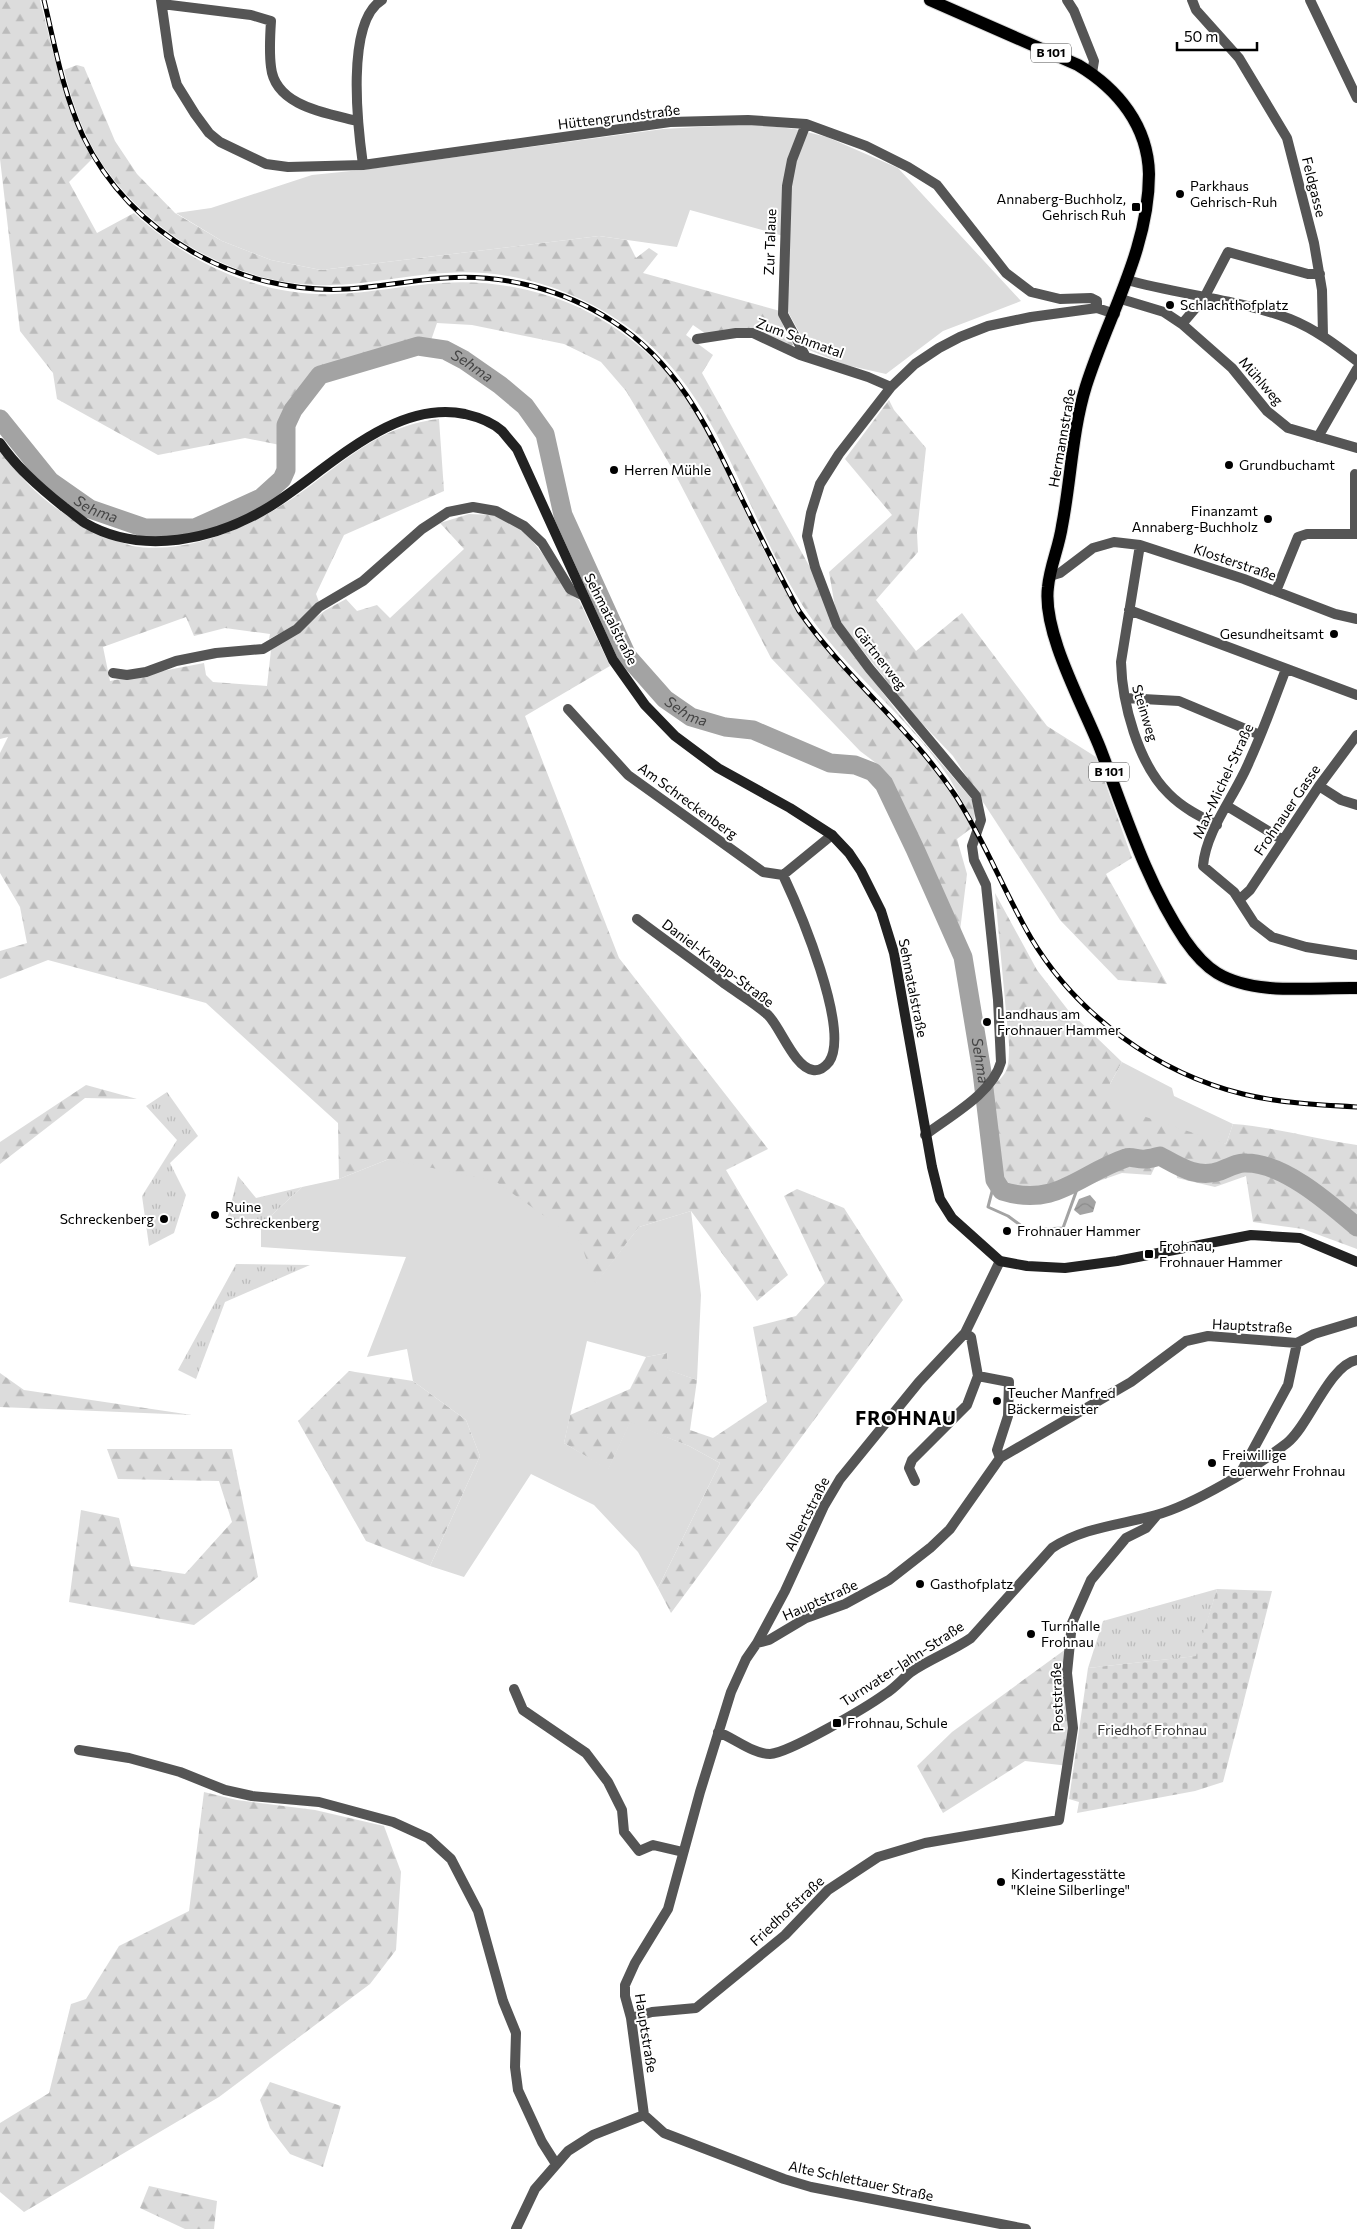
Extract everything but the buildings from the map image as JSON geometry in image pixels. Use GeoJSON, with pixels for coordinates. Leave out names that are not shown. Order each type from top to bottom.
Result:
{"type":"FeatureCollection","features":[{"type":"Feature","properties":{"kind":"main road","name":"B 101"},"geometry":{"type":"LineString","coordinates":[[930,0],[1078,65],[1092,73],[1128,110],[1138,124],[1148,152],[1148,190],[1146,208],[1127,280]]}},
{"type":"Feature","properties":{"kind":"main road","name":"Hermannstraße"},"geometry":{"type":"LineString","coordinates":[[1050,576],[1062,527],[1081,403],[1127,280]]}},
{"type":"Feature","properties":{"kind":"main road","name":"Sehmatalstraße"},"geometry":{"type":"LineString","coordinates":[[0,443],[44,491],[86,523],[130,540],[176,541],[218,531],[268,508],[376,432],[411,416],[449,411],[478,417],[501,430],[517,449],[613,660],[645,705],[675,736],[718,768],[790,808],[832,835],[849,853],[861,871],[881,911],[894,953],[925,1135],[940,1199],[952,1218],[1000,1261]]}},
{"type":"Feature","properties":{"kind":"main road","name":"B 101"},"geometry":{"type":"LineString","coordinates":[[1050,576],[1048,616],[1061,654],[1141,856],[1185,940],[1210,968],[1239,982],[1256,987],[1357,988]]}},
{"type":"Feature","properties":{"kind":"main road"},"geometry":{"type":"LineString","coordinates":[[1000,1261],[1027,1266],[1065,1268],[1109,1262],[1251,1235],[1300,1238],[1357,1262]]}},
{"type":"Feature","properties":{"kind":"street"},"geometry":{"type":"LineString","coordinates":[[364,165],[356,121],[359,50],[369,13],[382,0]]}},
{"type":"Feature","properties":{"kind":"street"},"geometry":{"type":"LineString","coordinates":[[1067,0],[1074,11],[1094,61],[1092,73]]}},
{"type":"Feature","properties":{"kind":"street"},"geometry":{"type":"LineString","coordinates":[[1310,0],[1357,98]]}},
{"type":"Feature","properties":{"kind":"street"},"geometry":{"type":"LineString","coordinates":[[162,2],[251,15],[271,21],[270,69],[278,88],[291,99],[308,108],[356,121]]}},
{"type":"Feature","properties":{"kind":"street","name":"Hüttengrundstraße"},"geometry":{"type":"LineString","coordinates":[[162,2],[169,56],[177,85],[209,133],[242,154],[266,164],[288,167],[364,165],[670,122],[748,120],[806,124],[866,146],[908,167],[937,186],[1006,273],[1031,292],[1060,299],[1091,298],[1097,301],[1097,308],[1115,314]]}},
{"type":"Feature","properties":{"kind":"street","name":"Feldgasse"},"geometry":{"type":"LineString","coordinates":[[1194,5],[1239,58],[1287,138],[1320,274],[1324,308],[1323,336]]}},
{"type":"Feature","properties":{"kind":"street","name":"Zur Talaue"},"geometry":{"type":"LineString","coordinates":[[806,124],[792,160],[787,186],[783,314],[806,357]]}},
{"type":"Feature","properties":{"kind":"street"},"geometry":{"type":"LineString","coordinates":[[1121,299],[1164,312],[1182,324],[1204,298],[1228,252],[1308,274],[1320,274]]}},
{"type":"Feature","properties":{"kind":"street"},"geometry":{"type":"LineString","coordinates":[[1127,280],[1158,289],[1259,309],[1290,320],[1323,336],[1357,362]]}},
{"type":"Feature","properties":{"kind":"street","name":"Gärtnerweg"},"geometry":{"type":"LineString","coordinates":[[925,1135],[990,1085],[999,1071],[1001,1044],[986,885],[974,860],[972,846],[981,820],[976,796],[868,668],[837,625],[815,567],[807,536],[811,513],[820,484],[839,454],[891,387],[915,364],[939,348],[988,326],[1031,317],[1097,308]]}},
{"type":"Feature","properties":{"kind":"street","name":"Mühlweg"},"geometry":{"type":"LineString","coordinates":[[1182,324],[1232,368],[1267,412],[1288,428],[1357,448]]}},
{"type":"Feature","properties":{"kind":"street","name":"Zum Sehmatal"},"geometry":{"type":"LineString","coordinates":[[697,340],[736,333],[753,333],[806,357],[868,377],[891,387]]}},
{"type":"Feature","properties":{"kind":"street"},"geometry":{"type":"LineString","coordinates":[[1318,437],[1357,369]]}},
{"type":"Feature","properties":{"kind":"street"},"geometry":{"type":"LineString","coordinates":[[1276,591],[1298,538],[1306,534],[1356,534],[1355,474]]}},
{"type":"Feature","properties":{"kind":"street"},"geometry":{"type":"LineString","coordinates":[[113,673],[127,675],[146,672],[176,661],[216,653],[263,649],[297,629],[319,607],[363,581],[422,529],[448,512],[473,507],[496,511],[524,526],[542,543],[570,589],[582,595]]}},
{"type":"Feature","properties":{"kind":"street","name":"Klosterstraße"},"geometry":{"type":"LineString","coordinates":[[1050,576],[1060,573],[1093,548],[1114,542],[1140,545],[1276,591],[1316,608],[1357,619]]}},
{"type":"Feature","properties":{"kind":"street","name":"Steinweg"},"geometry":{"type":"LineString","coordinates":[[1140,545],[1121,662],[1125,698],[1132,725],[1155,778],[1187,810],[1217,824]]}},
{"type":"Feature","properties":{"kind":"street"},"geometry":{"type":"LineString","coordinates":[[1129,610],[1357,695]]}},
{"type":"Feature","properties":{"kind":"street","name":"Max-Michel-Straße"},"geometry":{"type":"LineString","coordinates":[[1237,896],[1203,866],[1204,856],[1217,824],[1260,735],[1286,670]]}},
{"type":"Feature","properties":{"kind":"street"},"geometry":{"type":"LineString","coordinates":[[1125,698],[1179,701],[1260,735]]}},
{"type":"Feature","properties":{"kind":"street","name":"Am Schreckenberg"},"geometry":{"type":"LineString","coordinates":[[568,708],[628,775],[763,872],[783,875]]}},
{"type":"Feature","properties":{"kind":"street","name":"Frohnauer Gasse"},"geometry":{"type":"LineString","coordinates":[[1237,896],[1250,890],[1319,786],[1357,735]]}},
{"type":"Feature","properties":{"kind":"street"},"geometry":{"type":"LineString","coordinates":[[1319,786],[1341,800],[1357,805]]}},
{"type":"Feature","properties":{"kind":"street"},"geometry":{"type":"LineString","coordinates":[[1227,806],[1283,840]]}},
{"type":"Feature","properties":{"kind":"street"},"geometry":{"type":"LineString","coordinates":[[783,875],[832,835]]}},
{"type":"Feature","properties":{"kind":"street","name":"Daniel-Knapp-Straße"},"geometry":{"type":"LineString","coordinates":[[636,919],[769,1016],[796,1057],[811,1070],[819,1070],[827,1064],[833,1055],[835,1039],[821,969],[807,926],[783,875]]}},
{"type":"Feature","properties":{"kind":"street"},"geometry":{"type":"LineString","coordinates":[[1237,896],[1254,923],[1272,937],[1306,947],[1357,955]]}},
{"type":"Feature","properties":{"kind":"street","name":"Albertstraße"},"geometry":{"type":"LineString","coordinates":[[757,1643],[785,1591],[824,1506],[840,1479],[919,1382],[965,1333],[1000,1261]]}},
{"type":"Feature","properties":{"kind":"street","name":"Hauptstraße"},"geometry":{"type":"LineString","coordinates":[[644,2114],[631,2018],[625,1996],[626,1985],[635,1963],[668,1909],[731,1692],[746,1659],[757,1643],[769,1640],[806,1618],[845,1604],[872,1591],[899,1573],[950,1529],[1000,1458],[1131,1382],[1186,1341],[1208,1336],[1297,1343],[1314,1334],[1357,1321]]}},
{"type":"Feature","properties":{"kind":"street"},"geometry":{"type":"LineString","coordinates":[[915,1481],[910,1468],[912,1460],[967,1405],[978,1376],[970,1337],[965,1333]]}},
{"type":"Feature","properties":{"kind":"street"},"geometry":{"type":"LineString","coordinates":[[1241,1472],[1288,1385],[1297,1343]]}},
{"type":"Feature","properties":{"kind":"street","name":"Turnvater-Jahn-Straße"},"geometry":{"type":"LineString","coordinates":[[718,1732],[761,1753],[771,1754],[782,1751],[837,1723],[886,1694],[912,1671],[957,1648],[971,1638],[1052,1548],[1066,1539],[1088,1530],[1157,1515],[1195,1499],[1289,1441],[1334,1376],[1352,1361],[1357,1360]]}},
{"type":"Feature","properties":{"kind":"street"},"geometry":{"type":"LineString","coordinates":[[978,1376],[1009,1382],[1008,1416],[997,1450],[1000,1458]]}},
{"type":"Feature","properties":{"kind":"street","name":"Poststraße"},"geometry":{"type":"LineString","coordinates":[[1059,1820],[1073,1728],[1067,1672],[1072,1623],[1091,1580],[1126,1538],[1146,1528],[1157,1515]]}},
{"type":"Feature","properties":{"kind":"street"},"geometry":{"type":"LineString","coordinates":[[514,1689],[523,1710],[586,1753],[608,1782],[622,1810],[624,1832],[639,1851],[652,1845],[683,1852]]}},
{"type":"Feature","properties":{"kind":"street"},"geometry":{"type":"LineString","coordinates":[[79,1750],[129,1758],[180,1772],[224,1790],[252,1796],[319,1802],[393,1822],[428,1838],[452,1859],[478,1911],[503,2001],[516,2033],[515,2067],[518,2090],[542,2142],[556,2164]]}},
{"type":"Feature","properties":{"kind":"street","name":"Friedhofstraße"},"geometry":{"type":"LineString","coordinates":[[631,2018],[652,2012],[696,2008],[785,1935],[828,1890],[878,1857],[925,1843],[1059,1820]]}},
{"type":"Feature","properties":{"kind":"street"},"geometry":{"type":"LineString","coordinates":[[516,2229],[535,2189],[556,2164],[581,2142],[644,2114]]}},
{"type":"Feature","properties":{"kind":"street","name":"Alte Schlettauer Straße"},"geometry":{"type":"LineString","coordinates":[[644,2114],[664,2134],[784,2180],[811,2188],[1026,2229]]}},
{"type":"Feature","properties":{"kind":"green space"},"geometry":{"type":"Polygon","coordinates":[[[0,0],[40,0],[67,101],[92,159],[69,182],[97,233],[134,213],[155,231],[202,261],[253,283],[280,290],[335,294],[455,282],[496,284],[523,289],[549,296],[590,313],[629,338],[663,369],[678,386],[698,415],[757,537],[792,600],[838,660],[909,734],[941,774],[973,827],[957,839],[967,874],[959,939],[954,954],[934,878],[906,825],[893,787],[880,766],[860,751],[771,658],[673,470],[626,391],[601,362],[564,344],[472,325],[437,323],[428,349],[331,371],[316,380],[297,401],[292,410],[286,426],[285,446],[245,438],[158,455],[57,399],[53,373],[20,331],[0,159],[0,0]]]}},
{"type":"Feature","properties":{"kind":"green space"},"geometry":{"type":"Polygon","coordinates":[[[77,65],[84,67],[115,141],[137,174],[175,213],[222,241],[271,260],[321,270],[599,236],[627,240],[636,258],[649,248],[658,254],[643,273],[780,311],[785,334],[793,344],[791,349],[771,339],[706,334],[693,325],[686,335],[713,355],[702,373],[812,571],[834,629],[899,714],[976,804],[974,822],[949,778],[930,751],[841,656],[809,615],[787,579],[767,540],[711,423],[688,388],[661,355],[628,327],[608,314],[564,292],[541,284],[494,274],[445,273],[365,283],[316,285],[285,282],[254,275],[224,264],[196,250],[144,212],[122,190],[103,165],[84,131],[67,82],[64,70],[77,65]]]}},
{"type":"Feature","properties":{"kind":"green space"},"geometry":{"type":"Polygon","coordinates":[[[752,124],[795,129],[827,137],[898,168],[1021,301],[943,331],[886,374],[846,365],[809,350],[787,310],[787,237],[690,210],[677,247],[599,236],[321,270],[271,260],[222,241],[176,213],[211,208],[312,175],[663,129],[752,124]]]}},
{"type":"Feature","properties":{"kind":"green space"},"geometry":{"type":"Polygon","coordinates":[[[889,400],[894,410],[926,448],[917,533],[918,552],[876,600],[916,651],[962,613],[1047,726],[1096,757],[1132,858],[1106,874],[1167,984],[1118,980],[1060,920],[953,756],[913,714],[840,622],[835,607],[829,572],[892,515],[845,459],[889,400]]]}},
{"type":"Feature","properties":{"kind":"green space"},"geometry":{"type":"Polygon","coordinates":[[[439,419],[444,491],[344,535],[316,594],[319,602],[293,627],[269,639],[270,634],[225,628],[194,636],[186,617],[103,647],[110,681],[204,663],[206,675],[213,682],[267,686],[271,650],[326,610],[346,599],[357,611],[377,605],[390,618],[464,549],[440,523],[469,514],[493,515],[523,529],[556,571],[566,591],[579,600],[610,666],[525,716],[619,958],[768,1149],[726,1170],[788,1275],[757,1301],[691,1211],[639,1227],[595,1285],[389,1159],[339,1179],[338,1123],[206,1003],[48,960],[0,979],[0,951],[27,943],[20,907],[0,873],[0,753],[8,737],[0,739],[0,450],[34,490],[61,511],[90,529],[132,546],[168,547],[203,541],[254,521],[291,500],[349,457],[390,432],[413,424],[439,419]]]}},
{"type":"Feature","properties":{"kind":"green space"},"geometry":{"type":"Polygon","coordinates":[[[995,893],[1037,970],[1068,1010],[1122,1062],[1110,1084],[1226,1144],[1233,1124],[1357,1145],[1357,1249],[1303,1229],[1253,1222],[1246,1176],[1215,1187],[1177,1178],[1176,1158],[1162,1152],[1151,1175],[1122,1173],[1044,1200],[1019,1202],[1018,1192],[1001,1178],[987,1089],[1004,1075],[1008,1065],[1009,1052],[995,893]]]}},
{"type":"Feature","properties":{"kind":"green space"},"geometry":{"type":"Polygon","coordinates":[[[1122,1062],[1172,1088],[1174,1096],[1233,1124],[1226,1144],[1140,1115],[1110,1101],[1110,1084],[1122,1062]]]}},
{"type":"Feature","properties":{"kind":"green space"},"geometry":{"type":"Polygon","coordinates":[[[86,1085],[137,1099],[85,1098],[0,1164],[0,1142],[86,1085]]]}},
{"type":"Feature","properties":{"kind":"green space"},"geometry":{"type":"Polygon","coordinates":[[[167,1092],[198,1136],[170,1163],[186,1195],[174,1233],[149,1246],[142,1196],[177,1140],[146,1106],[167,1092]]]}},
{"type":"Feature","properties":{"kind":"green space"},"geometry":{"type":"Polygon","coordinates":[[[389,1159],[495,1181],[580,1241],[595,1284],[639,1227],[691,1211],[701,1295],[697,1380],[668,1370],[667,1353],[646,1357],[587,1341],[564,1443],[608,1469],[630,1422],[689,1446],[720,1463],[658,1588],[638,1552],[594,1505],[531,1474],[464,1577],[430,1566],[480,1456],[466,1420],[413,1381],[407,1349],[367,1357],[406,1257],[261,1247],[261,1225],[302,1187],[339,1179],[389,1159]]]}},
{"type":"Feature","properties":{"kind":"green space"},"geometry":{"type":"Polygon","coordinates":[[[238,1176],[256,1198],[302,1187],[261,1225],[225,1228],[238,1176]]]}},
{"type":"Feature","properties":{"kind":"green space"},"geometry":{"type":"Polygon","coordinates":[[[797,1189],[844,1208],[903,1300],[671,1613],[658,1588],[720,1463],[689,1446],[630,1423],[608,1470],[564,1443],[570,1415],[630,1389],[646,1357],[667,1353],[669,1370],[697,1380],[690,1430],[713,1438],[767,1402],[753,1327],[796,1316],[825,1283],[784,1196],[797,1189]]]}},
{"type":"Feature","properties":{"kind":"green space"},"geometry":{"type":"Polygon","coordinates":[[[236,1264],[310,1265],[225,1302],[196,1379],[178,1370],[236,1264]]]}},
{"type":"Feature","properties":{"kind":"green space"},"geometry":{"type":"Polygon","coordinates":[[[349,1371],[413,1381],[466,1420],[480,1456],[430,1566],[366,1541],[298,1421],[349,1371]]]}},
{"type":"Feature","properties":{"kind":"green space"},"geometry":{"type":"Polygon","coordinates":[[[0,1373],[24,1390],[192,1415],[0,1407],[0,1373]]]}},
{"type":"Feature","properties":{"kind":"green space"},"geometry":{"type":"Polygon","coordinates":[[[107,1449],[232,1449],[258,1577],[194,1625],[69,1602],[81,1510],[119,1518],[131,1566],[185,1574],[232,1522],[219,1481],[118,1479],[107,1449]]]}},
{"type":"Feature","properties":{"kind":"green space"},"geometry":{"type":"Polygon","coordinates":[[[1217,1589],[1197,1656],[1088,1668],[1103,1621],[1217,1589]]]}},
{"type":"Feature","properties":{"kind":"green space","name":"Friedhof Frohnau"},"geometry":{"type":"Polygon","coordinates":[[[1217,1589],[1272,1591],[1223,1782],[1195,1791],[1077,1813],[1079,1802],[1069,1799],[1088,1668],[1196,1656],[1217,1589]]]}},
{"type":"Feature","properties":{"kind":"green space"},"geometry":{"type":"Polygon","coordinates":[[[1070,1646],[1073,1728],[1069,1766],[1025,1761],[943,1813],[917,1766],[952,1732],[1070,1646]]]}},
{"type":"Feature","properties":{"kind":"green space"},"geometry":{"type":"Polygon","coordinates":[[[204,1792],[237,1800],[315,1810],[384,1826],[401,1872],[396,1950],[370,1984],[219,2097],[24,2212],[0,2192],[0,2123],[49,2093],[71,2004],[86,1999],[119,1946],[189,1911],[204,1792]]]}},
{"type":"Feature","properties":{"kind":"green space"},"geometry":{"type":"Polygon","coordinates":[[[270,2082],[341,2106],[323,2167],[290,2154],[270,2128],[260,2100],[270,2082]]]}},
{"type":"Feature","properties":{"kind":"green space"},"geometry":{"type":"Polygon","coordinates":[[[149,2186],[217,2201],[214,2229],[185,2229],[140,2208],[149,2186]]]}},
{"type":"Feature","properties":{"kind":"water"},"geometry":{"type":"Polygon","coordinates":[[[1090,1195],[1096,1202],[1093,1212],[1080,1215],[1074,1210],[1079,1199],[1090,1195]]]}},
{"type":"Feature","properties":{"kind":"waterway","name":"Sehma"},"geometry":{"type":"LineString","coordinates":[[0,419],[50,481],[90,509],[145,528],[195,528],[261,498],[282,479],[286,470],[286,425],[293,410],[320,375],[418,346],[445,350],[464,360],[500,385],[525,406],[545,434],[563,515],[627,656],[665,699],[691,717],[725,727],[753,730],[830,763],[855,765],[873,772],[884,784],[963,957],[982,1072],[995,1180],[1002,1191],[1021,1195],[1038,1195],[1053,1192],[1128,1158],[1149,1159],[1160,1156],[1189,1171],[1204,1174],[1220,1171],[1236,1164],[1246,1163],[1261,1165],[1290,1177],[1320,1196],[1357,1227]]}},
{"type":"Feature","properties":{"kind":"waterway"},"geometry":{"type":"LineString","coordinates":[[995,1180],[988,1207],[1008,1216],[1027,1230],[1063,1228],[1080,1181]]}},
{"type":"Feature","properties":{"kind":"railway"},"geometry":{"type":"LineString","coordinates":[[44,0],[70,103],[83,136],[103,171],[129,203],[159,229],[192,252],[229,269],[267,282],[307,288],[347,289],[420,280],[467,277],[510,281],[553,292],[573,300],[612,321],[634,337],[654,355],[671,375],[700,417],[799,611],[836,658],[918,747],[955,795],[976,830],[1031,938],[1071,992],[1122,1037],[1150,1056],[1180,1072],[1243,1094],[1271,1100],[1357,1107]]}},
{"type":"Feature","properties":{"kind":"place","name":"Parkhaus Gehrisch-Ruh"},"geometry":{"type":"Point","coordinates":[1180,194]}},
{"type":"Feature","properties":{"kind":"place","name":"Annaberg-Buchholz, Gehrisch Ruh"},"geometry":{"type":"Point","coordinates":[1136,207]}},
{"type":"Feature","properties":{"kind":"place","name":"Schlachthofplatz"},"geometry":{"type":"Point","coordinates":[1170,305]}},
{"type":"Feature","properties":{"kind":"place","name":"Grundbuchamt"},"geometry":{"type":"Point","coordinates":[1229,465]}},
{"type":"Feature","properties":{"kind":"place","name":"Herren Mühle"},"geometry":{"type":"Point","coordinates":[614,470]}},
{"type":"Feature","properties":{"kind":"place","name":"Finanzamt Annaberg-Buchholz"},"geometry":{"type":"Point","coordinates":[1268,519]}},
{"type":"Feature","properties":{"kind":"place","name":"Gesundheitsamt"},"geometry":{"type":"Point","coordinates":[1334,634]}},
{"type":"Feature","properties":{"kind":"place","name":"Landhaus am Frohnauer Hammer"},"geometry":{"type":"Point","coordinates":[987,1022]}},
{"type":"Feature","properties":{"kind":"place","name":"Ruine Schreckenberg"},"geometry":{"type":"Point","coordinates":[215,1215]}},
{"type":"Feature","properties":{"kind":"place","name":"Schreckenberg"},"geometry":{"type":"Point","coordinates":[164,1219]}},
{"type":"Feature","properties":{"kind":"place","name":"Frohnauer Hammer"},"geometry":{"type":"Point","coordinates":[1007,1231]}},
{"type":"Feature","properties":{"kind":"place","name":"Frohnau, Frohnauer Hammer"},"geometry":{"type":"Point","coordinates":[1149,1254]}},
{"type":"Feature","properties":{"kind":"place","name":"Teucher Manfred Bäckermeister"},"geometry":{"type":"Point","coordinates":[997,1401]}},
{"type":"Feature","properties":{"kind":"place","name":"Freiwillige Feuerwehr Frohnau"},"geometry":{"type":"Point","coordinates":[1212,1463]}},
{"type":"Feature","properties":{"kind":"place","name":"Gasthofplatz"},"geometry":{"type":"Point","coordinates":[920,1584]}},
{"type":"Feature","properties":{"kind":"place","name":"Turnhalle Frohnau"},"geometry":{"type":"Point","coordinates":[1031,1634]}},
{"type":"Feature","properties":{"kind":"place","name":"Frohnau, Schule"},"geometry":{"type":"Point","coordinates":[837,1723]}},
{"type":"Feature","properties":{"kind":"place","name":"Kindertagesstätte \"Kleine Silberlinge\""},"geometry":{"type":"Point","coordinates":[1001,1882]}},
{"type":"Feature","properties":{"kind":"district","name":"FROHNAU"},"geometry":{"type":"Point","coordinates":[906,1418]}}]}
